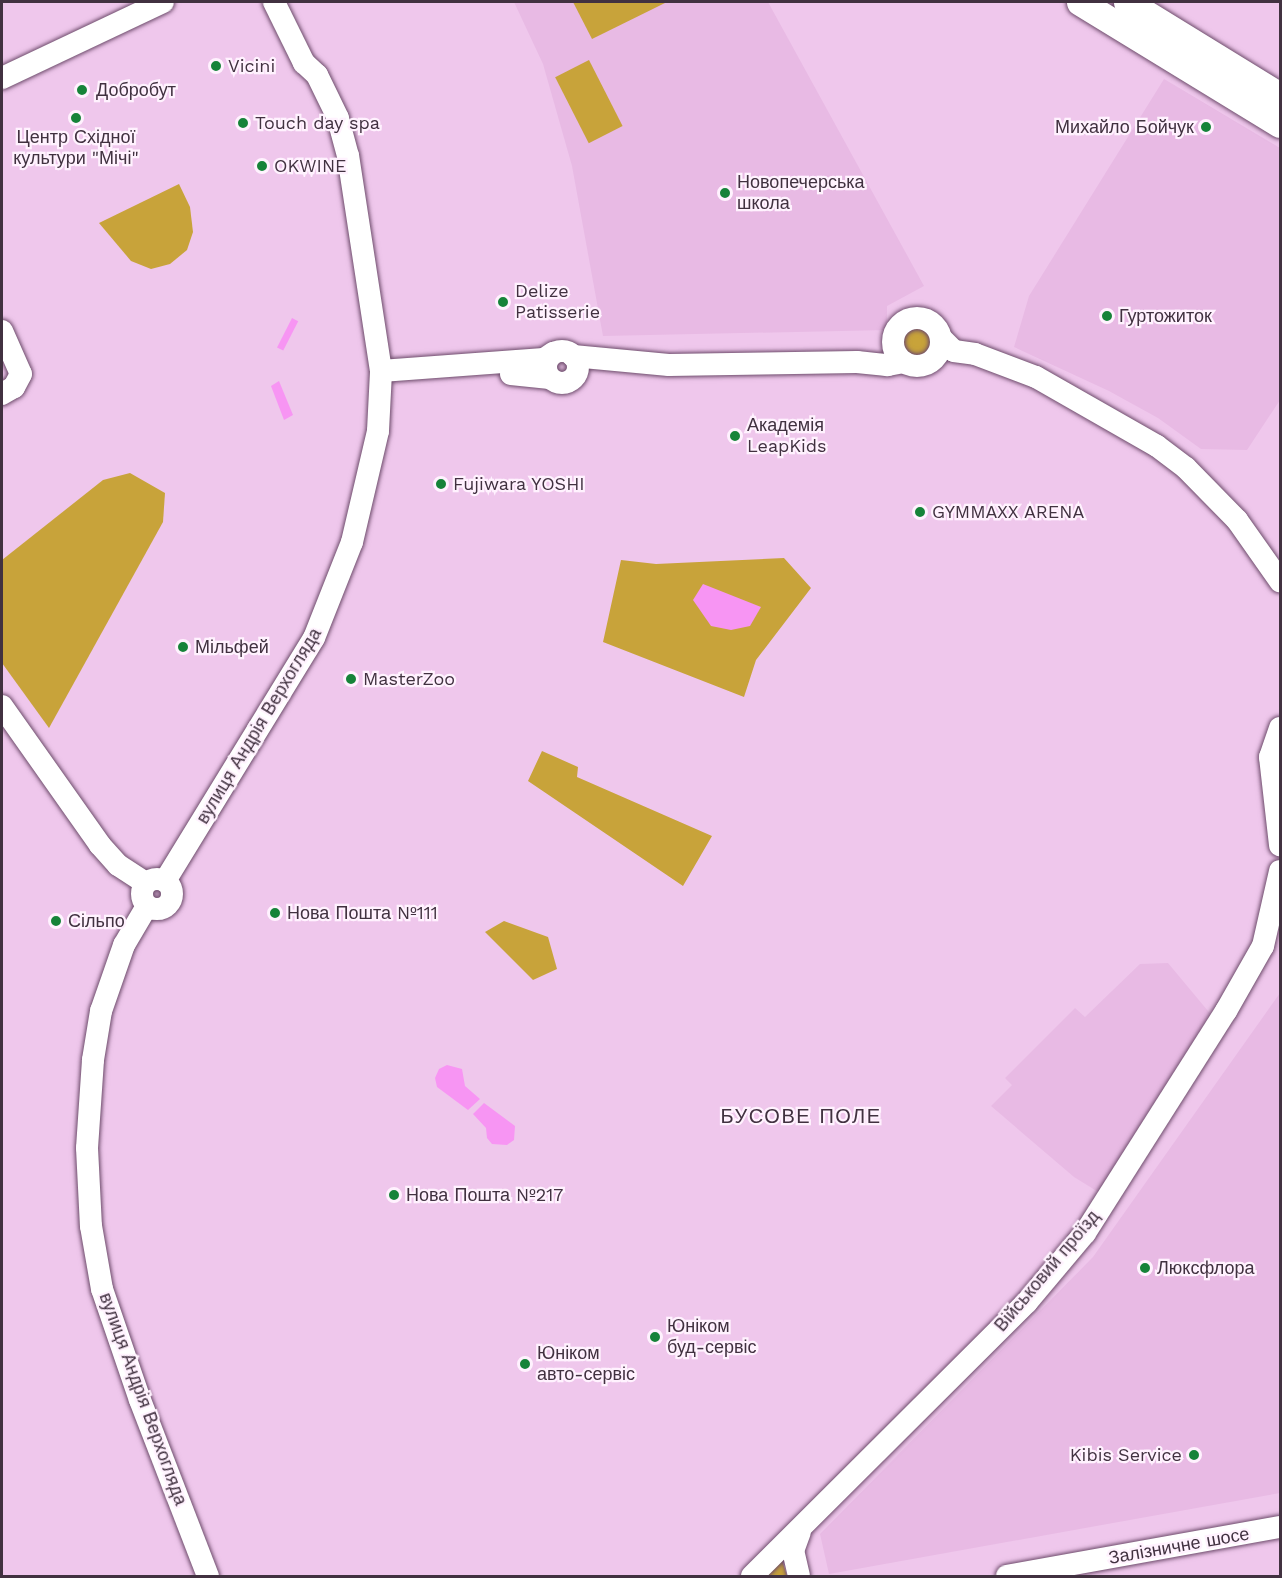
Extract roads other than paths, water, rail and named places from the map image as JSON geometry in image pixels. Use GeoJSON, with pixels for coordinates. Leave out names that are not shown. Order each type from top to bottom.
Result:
{"type":"FeatureCollection","features":[{"type":"Feature","properties":{"kind":"main road"},"geometry":{"type":"LineString","coordinates":[[1080,2],[1281,124]]}},
{"type":"Feature","properties":{"kind":"main road"},"geometry":{"type":"LineString","coordinates":[[1127,2],[1281,96]]}},
{"type":"Feature","properties":{"kind":"street"},"geometry":{"type":"LineString","coordinates":[[2,78],[163,2]]}},
{"type":"Feature","properties":{"kind":"street","name":"вулиця Андрія Верхогляда"},"geometry":{"type":"LineString","coordinates":[[208,1576],[140,1400],[102,1289],[91,1226],[87,1148],[99,1022],[124,945],[147,906],[160,909],[169,904],[172,894],[155,882],[315,638],[352,543],[378,431],[381,371],[348,156],[338,118],[317,75],[304,63],[274,2]]}},
{"type":"Feature","properties":{"kind":"street","name":"вулиця Андрія Верхогляда"},"geometry":{"type":"LineString","coordinates":[[291,2],[317,56],[317,75]]}},
{"type":"Feature","properties":{"kind":"street"},"geometry":{"type":"LineString","coordinates":[[899,354],[896,330],[915,317],[930,321],[941,338],[954,351],[1036,377],[1090,405],[1186,468],[1237,520],[1281,581]]}},
{"type":"Feature","properties":{"kind":"street"},"geometry":{"type":"LineString","coordinates":[[2,331],[21,374],[14,387],[2,394]]}},
{"type":"Feature","properties":{"kind":"street"},"geometry":{"type":"LineString","coordinates":[[931,362],[940,349],[941,338]]}},
{"type":"Feature","properties":{"kind":"street"},"geometry":{"type":"LineString","coordinates":[[381,371],[544,359],[654,371],[669,365],[857,362],[899,354],[916,366],[931,362],[986,361]]}},
{"type":"Feature","properties":{"kind":"street"},"geometry":{"type":"LineString","coordinates":[[381,371],[550,378],[565,382],[567,362]]}},
{"type":"Feature","properties":{"kind":"street"},"geometry":{"type":"LineString","coordinates":[[2,706],[100,845],[118,865],[155,882]]}},
{"type":"Feature","properties":{"kind":"street"},"geometry":{"type":"LineString","coordinates":[[1281,728],[1270,757],[1281,845]]}},
{"type":"Feature","properties":{"kind":"street","name":"Військовий проїзд"},"geometry":{"type":"LineString","coordinates":[[752,1576],[800,1532],[1027,1302],[1085,1233],[1226,1011],[1263,946],[1281,872]]}},
{"type":"Feature","properties":{"kind":"street","name":"Залізничне шосе"},"geometry":{"type":"LineString","coordinates":[[1007,1576],[1281,1527]]}},
{"type":"Feature","properties":{"kind":"street"},"geometry":{"type":"LineString","coordinates":[[799,1576],[793,1551],[800,1532]]}},
{"type":"Feature","properties":{"kind":"place","name":"Vicini"},"geometry":{"type":"Point","coordinates":[216,66]}},
{"type":"Feature","properties":{"kind":"place","name":"Добробут"},"geometry":{"type":"Point","coordinates":[82,90]}},
{"type":"Feature","properties":{"kind":"place","name":"Центр Східної культури \"Мічі\""},"geometry":{"type":"Point","coordinates":[76,118]}},
{"type":"Feature","properties":{"kind":"place","name":"Touch day spa"},"geometry":{"type":"Point","coordinates":[243,123]}},
{"type":"Feature","properties":{"kind":"place","name":"Михайло Бойчук"},"geometry":{"type":"Point","coordinates":[1206,127]}},
{"type":"Feature","properties":{"kind":"place","name":"OKWINE"},"geometry":{"type":"Point","coordinates":[262,166]}},
{"type":"Feature","properties":{"kind":"place","name":"Новопечерська школа"},"geometry":{"type":"Point","coordinates":[725,193]}},
{"type":"Feature","properties":{"kind":"place","name":"Delize Patisserie"},"geometry":{"type":"Point","coordinates":[503,302]}},
{"type":"Feature","properties":{"kind":"place","name":"Гуртожиток"},"geometry":{"type":"Point","coordinates":[1107,316]}},
{"type":"Feature","properties":{"kind":"place","name":"Академія LeapKids"},"geometry":{"type":"Point","coordinates":[735,436]}},
{"type":"Feature","properties":{"kind":"place","name":"Fujiwara YOSHI"},"geometry":{"type":"Point","coordinates":[441,484]}},
{"type":"Feature","properties":{"kind":"place","name":"GYMMAXX ARENA"},"geometry":{"type":"Point","coordinates":[920,512]}},
{"type":"Feature","properties":{"kind":"place","name":"Мільфей"},"geometry":{"type":"Point","coordinates":[183,647]}},
{"type":"Feature","properties":{"kind":"place","name":"MasterZoo"},"geometry":{"type":"Point","coordinates":[351,679]}},
{"type":"Feature","properties":{"kind":"place","name":"Нова Пошта №111"},"geometry":{"type":"Point","coordinates":[275,913]}},
{"type":"Feature","properties":{"kind":"place","name":"Сільпо"},"geometry":{"type":"Point","coordinates":[56,921]}},
{"type":"Feature","properties":{"kind":"place","name":"Нова Пошта №217"},"geometry":{"type":"Point","coordinates":[394,1195]}},
{"type":"Feature","properties":{"kind":"place","name":"Люксфлора"},"geometry":{"type":"Point","coordinates":[1145,1268]}},
{"type":"Feature","properties":{"kind":"place","name":"Юніком буд-сервіс"},"geometry":{"type":"Point","coordinates":[655,1337]}},
{"type":"Feature","properties":{"kind":"place","name":"Юніком авто-сервіс"},"geometry":{"type":"Point","coordinates":[525,1364]}},
{"type":"Feature","properties":{"kind":"place","name":"Kibis Service"},"geometry":{"type":"Point","coordinates":[1194,1455]}},
{"type":"Feature","properties":{"kind":"district","name":"БУСОВЕ ПОЛЕ"},"geometry":{"type":"Point","coordinates":[801,1116]}}]}
